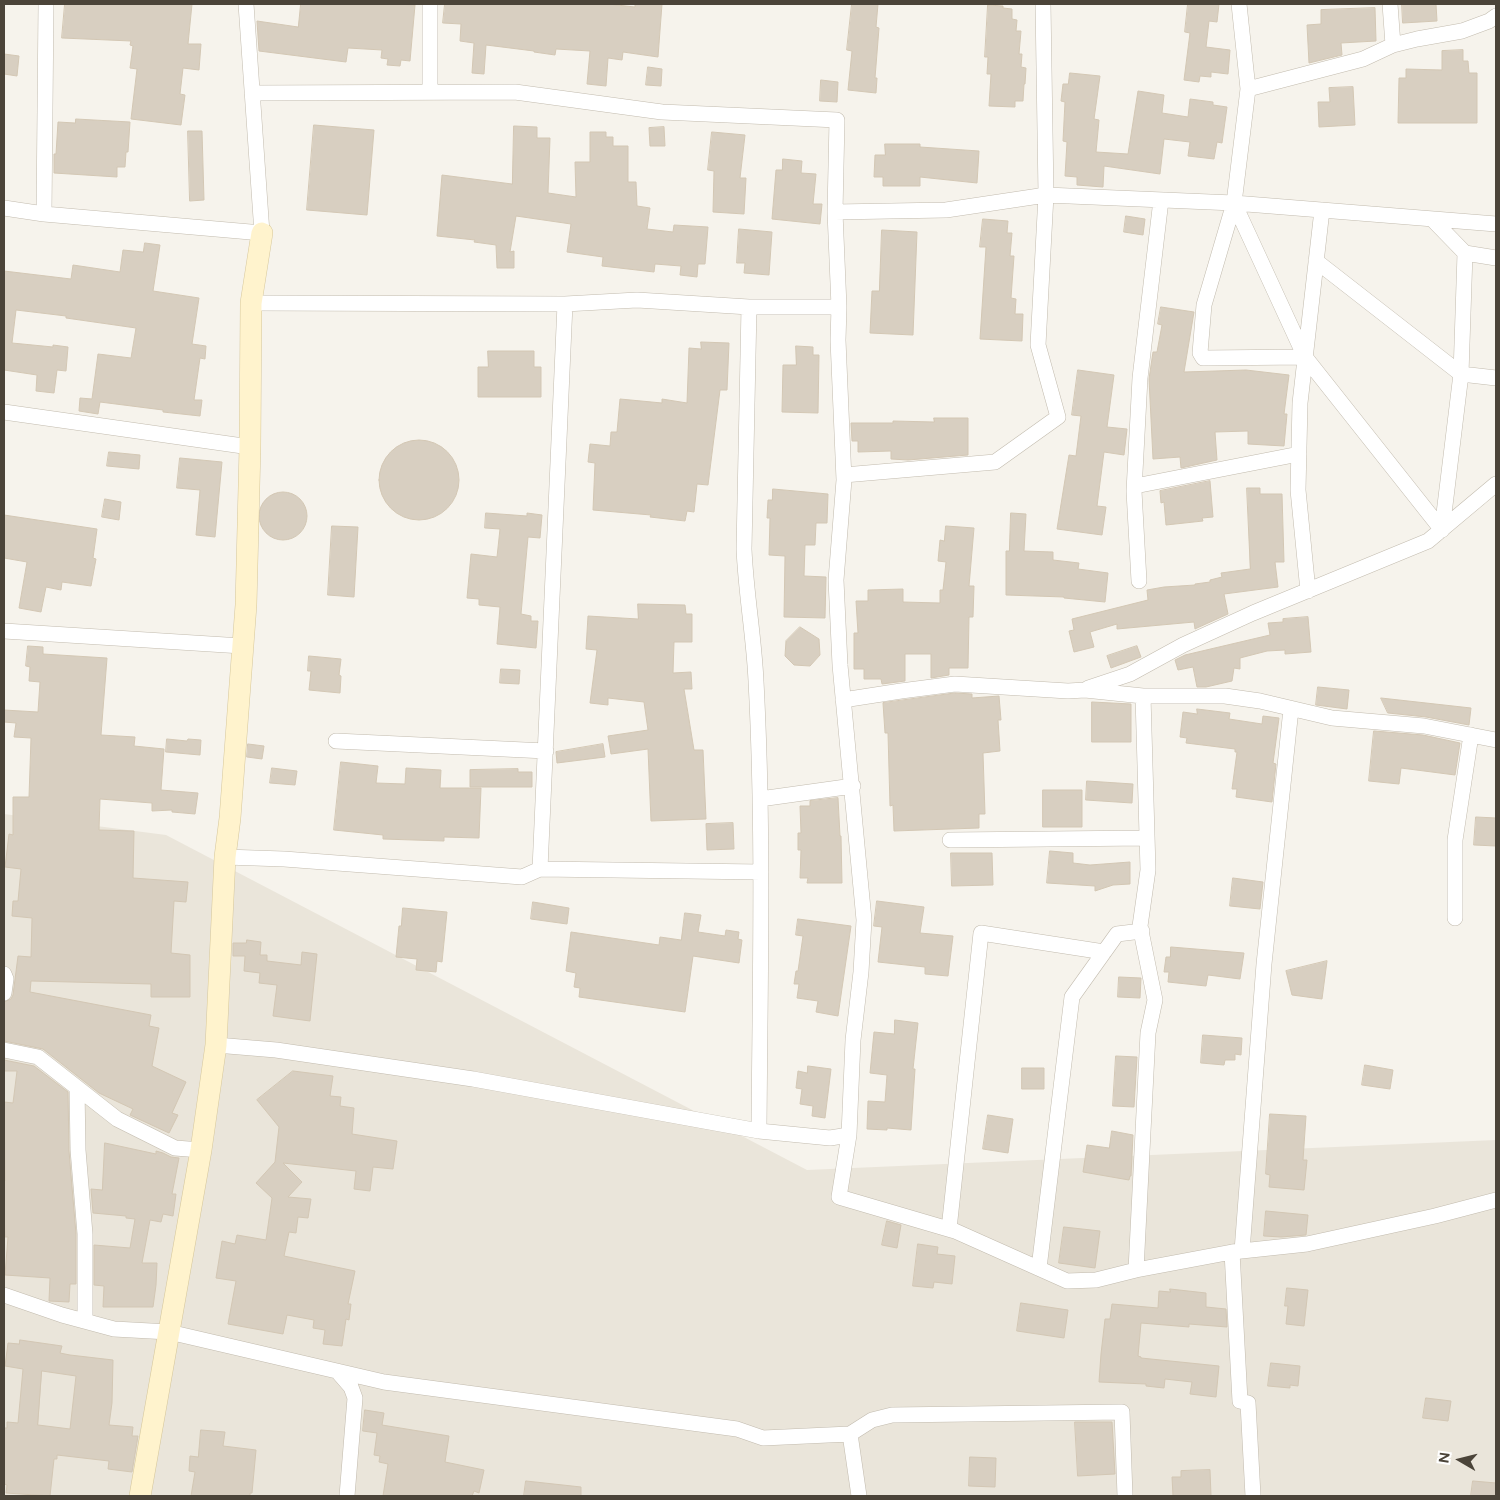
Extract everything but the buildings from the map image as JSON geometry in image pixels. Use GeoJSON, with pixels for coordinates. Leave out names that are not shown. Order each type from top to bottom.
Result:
{"type":"FeatureCollection","features":[{"type":"Feature","properties":{"kind":"street"},"geometry":{"type":"LineString","coordinates":[[44,214],[46,4]]}},
{"type":"Feature","properties":{"kind":"street"},"geometry":{"type":"LineString","coordinates":[[140,1496],[201,1150],[216,1045],[225,857],[230,818],[246,605],[251,303],[262,233],[246,4]]}},
{"type":"Feature","properties":{"kind":"street"},"geometry":{"type":"LineString","coordinates":[[430,4],[430,92]]}},
{"type":"Feature","properties":{"kind":"street"},"geometry":{"type":"LineString","coordinates":[[844,475],[995,462],[1058,417],[1038,345],[1046,194],[1043,4]]}},
{"type":"Feature","properties":{"kind":"street"},"geometry":{"type":"LineString","coordinates":[[1239,4],[1248,89],[1234,203],[1204,305],[1200,355],[1203,358],[1305,357]]}},
{"type":"Feature","properties":{"kind":"street"},"geometry":{"type":"LineString","coordinates":[[1390,4],[1393,45]]}},
{"type":"Feature","properties":{"kind":"street"},"geometry":{"type":"LineString","coordinates":[[1248,89],[1363,59],[1393,45],[1462,32],[1489,22],[1496,16]]}},
{"type":"Feature","properties":{"kind":"street"},"geometry":{"type":"LineString","coordinates":[[252,93],[515,92],[662,112],[837,120],[835,212],[844,475],[836,580],[843,700],[853,786],[864,920],[861,972],[853,1040],[849,1135],[840,1197],[949,1229],[1067,1281],[1096,1280],[1136,1270],[1237,1252],[1306,1244],[1435,1216],[1496,1200]]}},
{"type":"Feature","properties":{"kind":"street"},"geometry":{"type":"LineString","coordinates":[[835,212],[946,210],[1046,194],[1234,203],[1496,224]]}},
{"type":"Feature","properties":{"kind":"street"},"geometry":{"type":"LineString","coordinates":[[1138,581],[1135,486],[1140,378],[1162,200]]}},
{"type":"Feature","properties":{"kind":"street"},"geometry":{"type":"LineString","coordinates":[[1234,203],[1305,357],[1442,530]]}},
{"type":"Feature","properties":{"kind":"street"},"geometry":{"type":"LineString","coordinates":[[4,208],[44,214],[262,233]]}},
{"type":"Feature","properties":{"kind":"street"},"geometry":{"type":"LineString","coordinates":[[1308,591],[1298,490],[1300,402],[1322,210]]}},
{"type":"Feature","properties":{"kind":"street"},"geometry":{"type":"LineString","coordinates":[[1432,219],[1465,253],[1496,258]]}},
{"type":"Feature","properties":{"kind":"street"},"geometry":{"type":"LineString","coordinates":[[1442,530],[1461,374],[1465,253]]}},
{"type":"Feature","properties":{"kind":"street"},"geometry":{"type":"LineString","coordinates":[[1316,261],[1461,374],[1496,378]]}},
{"type":"Feature","properties":{"kind":"street"},"geometry":{"type":"LineString","coordinates":[[251,303],[565,304],[637,300],[749,307],[839,307]]}},
{"type":"Feature","properties":{"kind":"street"},"geometry":{"type":"LineString","coordinates":[[540,869],[565,304]]}},
{"type":"Feature","properties":{"kind":"street"},"geometry":{"type":"LineString","coordinates":[[749,307],[744,550],[756,680],[760,799],[759,1131]]}},
{"type":"Feature","properties":{"kind":"street"},"geometry":{"type":"LineString","coordinates":[[4,412],[250,447]]}},
{"type":"Feature","properties":{"kind":"street"},"geometry":{"type":"LineString","coordinates":[[1135,486],[1299,454]]}},
{"type":"Feature","properties":{"kind":"street"},"geometry":{"type":"LineString","coordinates":[[1085,690],[1130,674],[1183,645],[1253,613],[1428,541],[1496,484]]}},
{"type":"Feature","properties":{"kind":"street"},"geometry":{"type":"LineString","coordinates":[[4,639],[4,631],[242,646]]}},
{"type":"Feature","properties":{"kind":"street"},"geometry":{"type":"LineString","coordinates":[[843,700],[955,684],[1068,691],[1085,690],[1143,696],[1225,696],[1260,701],[1332,718],[1424,726],[1496,740]]}},
{"type":"Feature","properties":{"kind":"street"},"geometry":{"type":"LineString","coordinates":[[1136,1270],[1148,1033],[1155,1000],[1140,926],[1148,870],[1143,696]]}},
{"type":"Feature","properties":{"kind":"street"},"geometry":{"type":"LineString","coordinates":[[1253,1496],[1248,1403],[1240,1401],[1237,1252],[1264,964],[1291,709]]}},
{"type":"Feature","properties":{"kind":"street"},"geometry":{"type":"LineString","coordinates":[[1455,918],[1455,840],[1471,735]]}},
{"type":"Feature","properties":{"kind":"street"},"geometry":{"type":"LineString","coordinates":[[336,741],[546,751]]}},
{"type":"Feature","properties":{"kind":"street"},"geometry":{"type":"LineString","coordinates":[[760,799],[853,786]]}},
{"type":"Feature","properties":{"kind":"street"},"geometry":{"type":"LineString","coordinates":[[950,840],[1147,838]]}},
{"type":"Feature","properties":{"kind":"street"},"geometry":{"type":"LineString","coordinates":[[225,857],[294,860],[522,877],[540,869],[761,872]]}},
{"type":"Feature","properties":{"kind":"street"},"geometry":{"type":"LineString","coordinates":[[1039,1268],[1072,997],[1117,934],[1142,931]]}},
{"type":"Feature","properties":{"kind":"street"},"geometry":{"type":"LineString","coordinates":[[949,1229],[981,933],[1104,952]]}},
{"type":"Feature","properties":{"kind":"street"},"geometry":{"type":"LineString","coordinates":[[4,974],[6,979],[4,993]]}},
{"type":"Feature","properties":{"kind":"street"},"geometry":{"type":"LineString","coordinates":[[216,1045],[276,1050],[473,1080],[759,1131],[830,1138],[849,1135]]}},
{"type":"Feature","properties":{"kind":"street"},"geometry":{"type":"LineString","coordinates":[[4,1050],[38,1057],[117,1119],[151,1137],[176,1148],[201,1150]]}},
{"type":"Feature","properties":{"kind":"street"},"geometry":{"type":"LineString","coordinates":[[77,1088],[78,1150],[85,1234],[85,1320]]}},
{"type":"Feature","properties":{"kind":"street"},"geometry":{"type":"LineString","coordinates":[[4,1295],[62,1315],[114,1329],[169,1332],[384,1382],[737,1429],[762,1438],[850,1434],[872,1420],[892,1415],[1122,1412],[1125,1496]]}},
{"type":"Feature","properties":{"kind":"street"},"geometry":{"type":"LineString","coordinates":[[338,1372],[351,1387],[355,1398],[348,1496]]}},
{"type":"Feature","properties":{"kind":"street"},"geometry":{"type":"LineString","coordinates":[[850,1434],[859,1496]]}},
{"type":"Feature","properties":{"kind":"shaded area"},"geometry":{"type":"Polygon","coordinates":[[[4,814],[166,835],[807,1170],[1496,1140],[1496,1496],[4,1496],[4,814]]]}}]}
